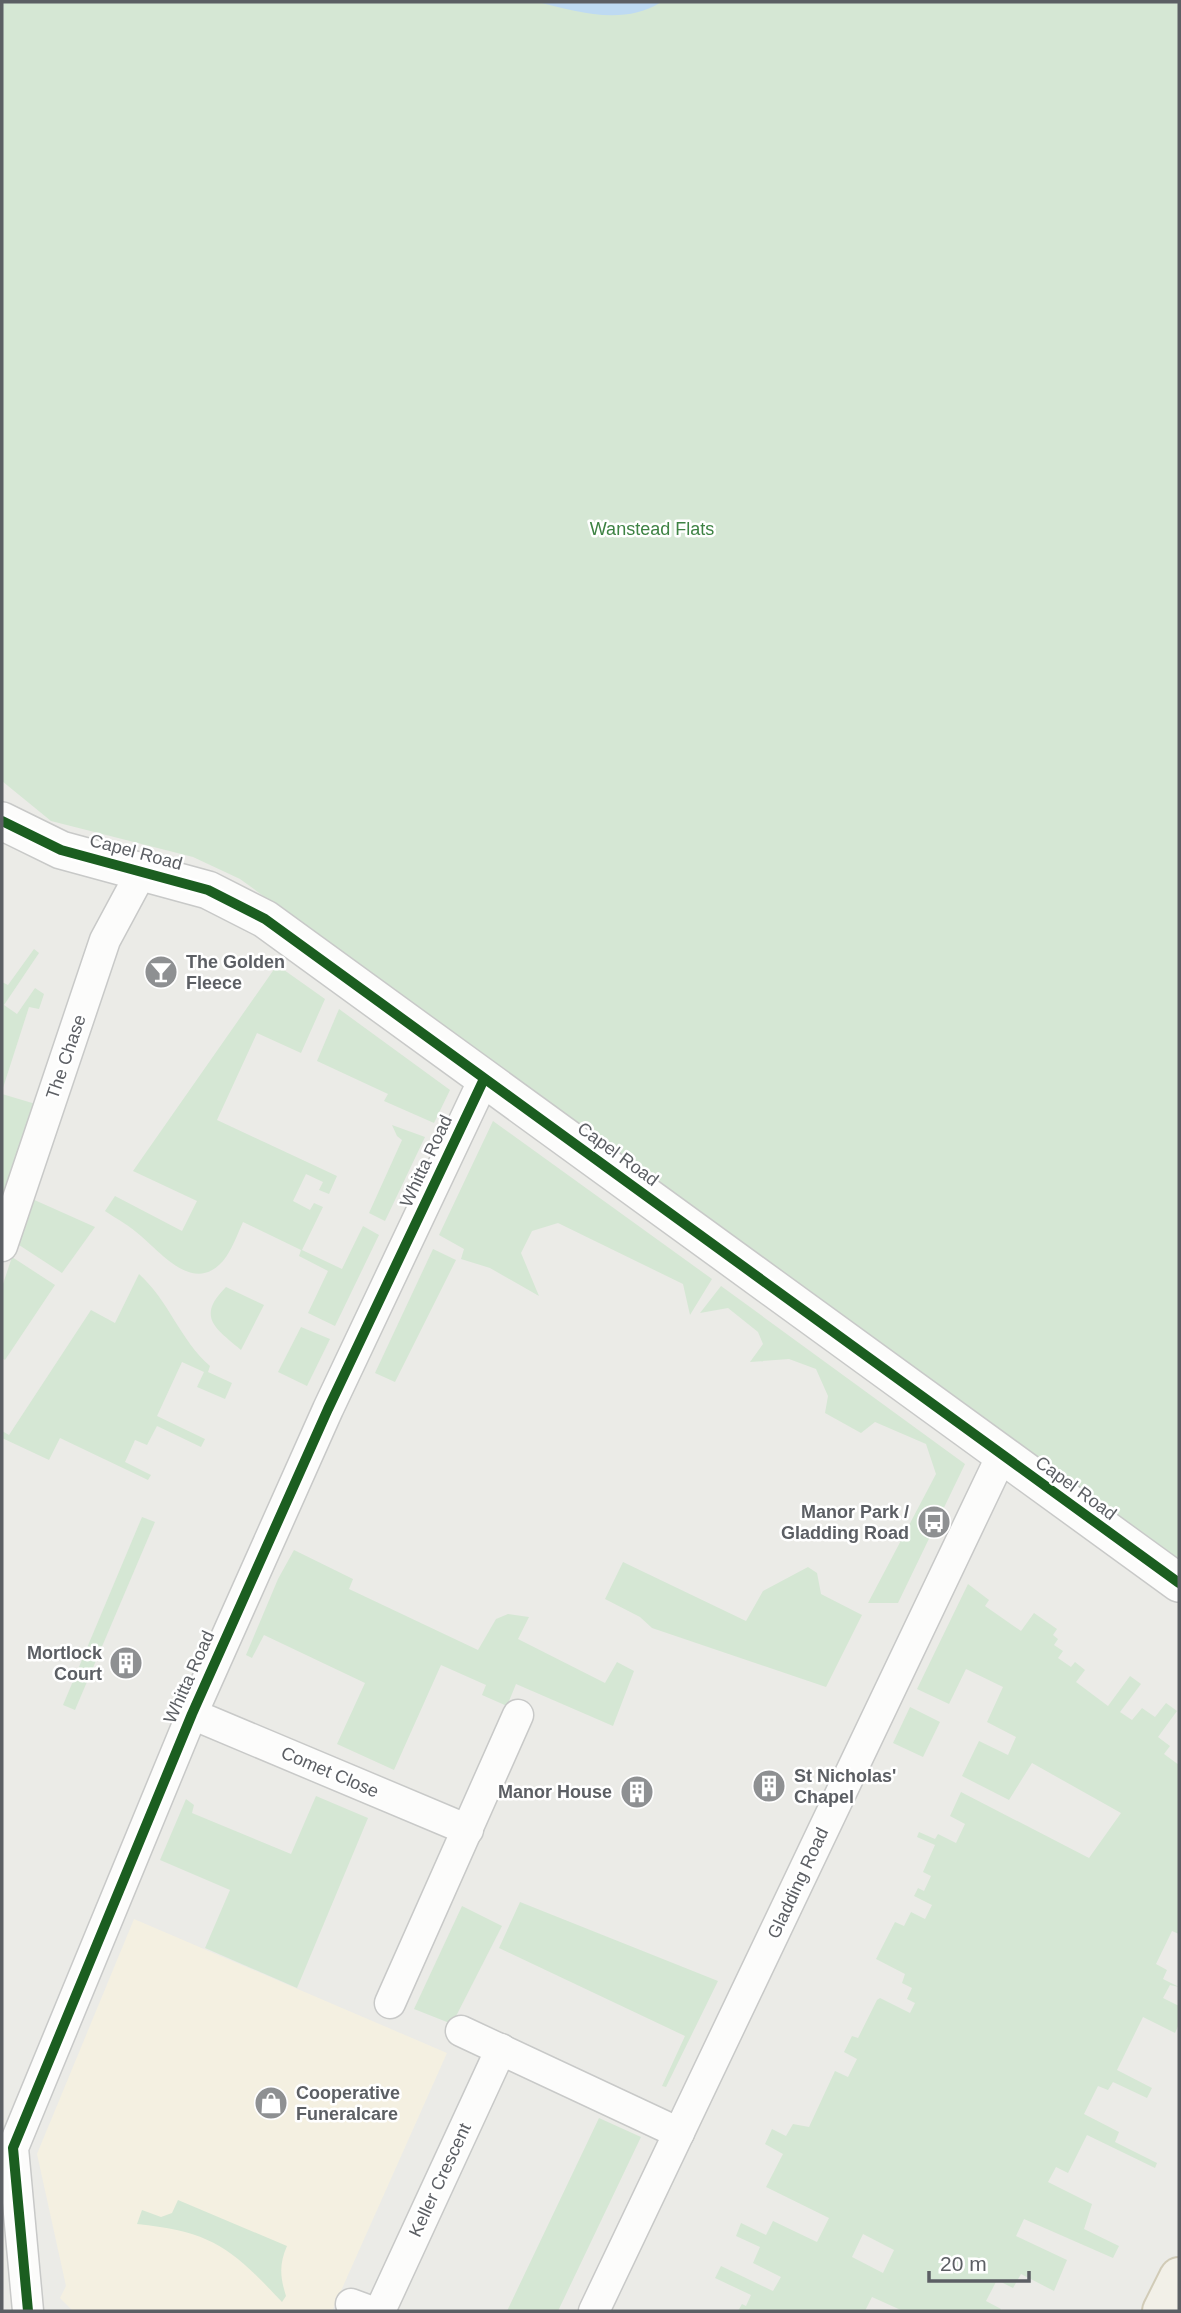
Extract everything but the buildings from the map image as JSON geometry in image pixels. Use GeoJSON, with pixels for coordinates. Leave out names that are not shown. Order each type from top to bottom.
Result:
{"type":"FeatureCollection","features":[{"type":"Feature","properties":{"kind":"main road"},"geometry":{"type":"LineString","coordinates":[[1162,2311],[1179,2277]]}},
{"type":"Feature","properties":{"kind":"street","name":"Capel Road"},"geometry":{"type":"LineString","coordinates":[[2,821],[61,850],[208,890],[265,919],[1179,1583]]}},
{"type":"Feature","properties":{"kind":"street","name":"The Chase"},"geometry":{"type":"LineString","coordinates":[[2,1246],[105,940],[141,873]]}},
{"type":"Feature","properties":{"kind":"street","name":"Whitta Road"},"geometry":{"type":"LineString","coordinates":[[28,2311],[13,2148],[192,1714],[328,1409],[484,1079]]}},
{"type":"Feature","properties":{"kind":"street","name":"Gladding Road"},"geometry":{"type":"LineString","coordinates":[[594,2311],[1002,1455]]}},
{"type":"Feature","properties":{"kind":"street","name":"Comet Close"},"geometry":{"type":"LineString","coordinates":[[192,1714],[468,1830]]}},
{"type":"Feature","properties":{"kind":"street"},"geometry":{"type":"LineString","coordinates":[[390,2003],[518,1715]]}},
{"type":"Feature","properties":{"kind":"street"},"geometry":{"type":"LineString","coordinates":[[461,2031],[679,2133]]}},
{"type":"Feature","properties":{"kind":"street","name":"Keller Crescent"},"geometry":{"type":"LineString","coordinates":[[367,2309],[501,2049]]}},
{"type":"Feature","properties":{"kind":"shaded area"},"geometry":{"type":"Polygon","coordinates":[[[134,1919],[447,2053],[332,2311],[73,2311],[60,2298],[66,2286],[37,2154],[134,1919]]]}},
{"type":"Feature","properties":{"kind":"green space","name":"Wanstead Flats"},"geometry":{"type":"Polygon","coordinates":[[[2,2],[1179,2],[1179,1559],[240,879],[193,857],[51,821],[2,781],[2,2]]]}},
{"type":"Feature","properties":{"kind":"green space"},"geometry":{"type":"Polygon","coordinates":[[[34,949],[39,953],[4,1005],[17,1014],[35,988],[44,994],[39,1009],[29,1007],[2,1091],[2,982],[8,985],[34,949]]]}},
{"type":"Feature","properties":{"kind":"green space"},"geometry":{"type":"Polygon","coordinates":[[[277,965],[325,999],[301,1053],[257,1033],[217,1120],[337,1176],[329,1194],[319,1190],[323,1182],[306,1174],[293,1201],[310,1210],[314,1203],[323,1207],[302,1250],[342,1269],[363,1226],[379,1235],[335,1326],[308,1313],[328,1271],[299,1256],[301,1250],[243,1222],[223,1261],[212,1270],[201,1274],[190,1272],[169,1261],[137,1232],[105,1211],[115,1196],[182,1231],[197,1201],[133,1171],[277,965]]]}},
{"type":"Feature","properties":{"kind":"green space"},"geometry":{"type":"Polygon","coordinates":[[[339,1009],[450,1090],[434,1123],[384,1101],[388,1094],[317,1061],[339,1009]]]}},
{"type":"Feature","properties":{"kind":"green space"},"geometry":{"type":"Polygon","coordinates":[[[2,1094],[39,1105],[2,1211],[2,1094]]]}},
{"type":"Feature","properties":{"kind":"green space"},"geometry":{"type":"Polygon","coordinates":[[[493,1121],[712,1279],[690,1315],[683,1284],[558,1223],[532,1231],[521,1253],[539,1296],[490,1268],[461,1259],[464,1249],[439,1235],[493,1121]]]}},
{"type":"Feature","properties":{"kind":"green space"},"geometry":{"type":"Polygon","coordinates":[[[392,1125],[425,1137],[385,1221],[369,1213],[402,1140],[392,1125]]]}},
{"type":"Feature","properties":{"kind":"green space"},"geometry":{"type":"Polygon","coordinates":[[[30,1198],[95,1227],[62,1273],[16,1243],[30,1198]]]}},
{"type":"Feature","properties":{"kind":"green space"},"geometry":{"type":"Polygon","coordinates":[[[433,1249],[456,1260],[395,1382],[375,1373],[433,1249]]]}},
{"type":"Feature","properties":{"kind":"green space"},"geometry":{"type":"Polygon","coordinates":[[[12,1257],[55,1285],[5,1360],[2,1358],[2,1287],[12,1257]]]}},
{"type":"Feature","properties":{"kind":"green space"},"geometry":{"type":"Polygon","coordinates":[[[139,1274],[159,1296],[190,1344],[210,1366],[208,1372],[232,1383],[225,1399],[197,1387],[204,1372],[182,1362],[157,1416],[205,1439],[201,1447],[157,1426],[147,1445],[135,1440],[125,1462],[151,1475],[148,1480],[60,1438],[49,1460],[2,1438],[2,1431],[9,1435],[91,1310],[115,1323],[139,1274]]]}},
{"type":"Feature","properties":{"kind":"green space"},"geometry":{"type":"Polygon","coordinates":[[[721,1286],[965,1464],[898,1603],[868,1603],[936,1474],[926,1444],[875,1422],[861,1433],[825,1413],[828,1396],[816,1369],[789,1359],[750,1362],[763,1344],[758,1332],[728,1308],[700,1313],[721,1286]]]}},
{"type":"Feature","properties":{"kind":"green space"},"geometry":{"type":"Polygon","coordinates":[[[226,1287],[264,1305],[241,1350],[212,1322],[212,1306],[226,1287]]]}},
{"type":"Feature","properties":{"kind":"green space"},"geometry":{"type":"Polygon","coordinates":[[[301,1327],[330,1339],[307,1386],[278,1372],[301,1327]]]}},
{"type":"Feature","properties":{"kind":"green space"},"geometry":{"type":"Polygon","coordinates":[[[142,1517],[155,1522],[75,1710],[63,1705],[142,1517]]]}},
{"type":"Feature","properties":{"kind":"green space"},"geometry":{"type":"Polygon","coordinates":[[[294,1550],[353,1579],[349,1589],[478,1650],[496,1619],[508,1614],[529,1617],[518,1639],[605,1683],[617,1662],[634,1671],[613,1726],[516,1684],[507,1706],[482,1695],[486,1685],[441,1665],[394,1770],[337,1744],[365,1683],[264,1635],[252,1658],[246,1655],[278,1579],[294,1550]]]}},
{"type":"Feature","properties":{"kind":"green space"},"geometry":{"type":"Polygon","coordinates":[[[623,1562],[746,1621],[763,1591],[808,1567],[817,1573],[821,1594],[862,1615],[826,1687],[652,1628],[640,1617],[605,1599],[623,1562]]]}},
{"type":"Feature","properties":{"kind":"green space"},"geometry":{"type":"Polygon","coordinates":[[[968,1584],[989,1600],[985,1606],[1021,1631],[1034,1613],[1057,1629],[1053,1635],[1058,1639],[1054,1645],[1063,1651],[1058,1658],[1071,1667],[1075,1662],[1085,1670],[1076,1682],[1108,1706],[1130,1676],[1141,1684],[1120,1712],[1132,1720],[1142,1708],[1155,1717],[1166,1703],[1177,1711],[1158,1737],[1170,1746],[1164,1754],[1179,1765],[1179,1934],[1172,1931],[1156,1964],[1167,1970],[1163,1979],[1179,1987],[1170,1985],[1163,1998],[1179,2006],[1179,2024],[1175,2033],[1143,2017],[1117,2070],[1152,2088],[1147,2098],[1113,2082],[1108,2090],[1098,2086],[1084,2114],[1119,2132],[1115,2142],[1157,2163],[1155,2168],[1087,2135],[1068,2173],[1056,2167],[1048,2182],[1092,2204],[1084,2229],[1119,2246],[1113,2258],[1024,2219],[1016,2236],[1067,2260],[1054,2291],[1021,2274],[1013,2288],[997,2280],[986,2301],[1001,2309],[1000,2311],[903,2311],[872,2297],[865,2311],[738,2311],[742,2304],[746,2306],[751,2295],[715,2278],[721,2266],[773,2291],[781,2277],[753,2263],[760,2247],[736,2236],[741,2223],[766,2235],[773,2221],[817,2242],[829,2218],[766,2187],[783,2154],[765,2144],[772,2129],[786,2136],[793,2124],[809,2127],[835,2071],[848,2077],[857,2059],[844,2052],[852,2036],[858,2038],[877,2000],[880,1998],[910,2013],[915,2003],[907,1999],[912,1988],[902,1983],[905,1974],[876,1959],[895,1922],[904,1926],[911,1912],[925,1919],[932,1905],[914,1896],[918,1888],[924,1891],[931,1876],[923,1872],[935,1845],[917,1837],[919,1832],[935,1839],[938,1834],[956,1843],[965,1824],[950,1816],[961,1792],[1089,1858],[1121,1813],[1032,1763],[1009,1800],[962,1776],[979,1741],[1008,1755],[1016,1737],[987,1722],[1003,1687],[966,1669],[949,1704],[917,1689],[968,1584]],[[863,2234],[852,2257],[883,2273],[894,2250],[863,2234]]]}},
{"type":"Feature","properties":{"kind":"green space"},"geometry":{"type":"Polygon","coordinates":[[[910,1707],[940,1722],[923,1757],[893,1743],[910,1707]]]}},
{"type":"Feature","properties":{"kind":"green space"},"geometry":{"type":"Polygon","coordinates":[[[316,1796],[368,1818],[297,1988],[205,1948],[230,1890],[160,1860],[186,1799],[194,1805],[192,1813],[291,1854],[316,1796]]]}},
{"type":"Feature","properties":{"kind":"green space"},"geometry":{"type":"Polygon","coordinates":[[[520,1902],[718,1981],[666,2087],[662,2086],[685,2036],[499,1948],[520,1902]]]}},
{"type":"Feature","properties":{"kind":"green space"},"geometry":{"type":"Polygon","coordinates":[[[462,1906],[502,1926],[452,2024],[414,2009],[462,1906]]]}},
{"type":"Feature","properties":{"kind":"green space"},"geometry":{"type":"Polygon","coordinates":[[[599,2118],[641,2137],[558,2311],[507,2311],[599,2118]]]}},
{"type":"Feature","properties":{"kind":"green space"},"geometry":{"type":"Polygon","coordinates":[[[178,2200],[287,2246],[282,2265],[286,2296],[282,2302],[249,2268],[219,2246],[185,2232],[137,2224],[142,2210],[161,2217],[172,2213],[178,2200]]]}},
{"type":"Feature","properties":{"kind":"water"},"geometry":{"type":"Polygon","coordinates":[[[538,2],[661,2],[632,14],[600,15],[538,2]]]}},
{"type":"Feature","properties":{"kind":"cycle path"},"geometry":{"type":"LineString","coordinates":[[2,821],[61,850],[208,890],[265,919],[1179,1583]]}},
{"type":"Feature","properties":{"kind":"cycle path"},"geometry":{"type":"LineString","coordinates":[[28,2311],[13,2148],[192,1714],[328,1409],[484,1079]]}},
{"type":"Feature","properties":{"kind":"place","name":"The Golden Fleece"},"geometry":{"type":"Point","coordinates":[161,972]}},
{"type":"Feature","properties":{"kind":"place","name":"Manor Park / Gladding Road"},"geometry":{"type":"Point","coordinates":[934,1522]}},
{"type":"Feature","properties":{"kind":"place","name":"Mortlock Court"},"geometry":{"type":"Point","coordinates":[126,1663]}},
{"type":"Feature","properties":{"kind":"place","name":"St Nicholas' Chapel"},"geometry":{"type":"Point","coordinates":[769,1786]}},
{"type":"Feature","properties":{"kind":"place","name":"Manor House"},"geometry":{"type":"Point","coordinates":[637,1792]}},
{"type":"Feature","properties":{"kind":"place","name":"Cooperative Funeralcare"},"geometry":{"type":"Point","coordinates":[271,2103]}}]}
